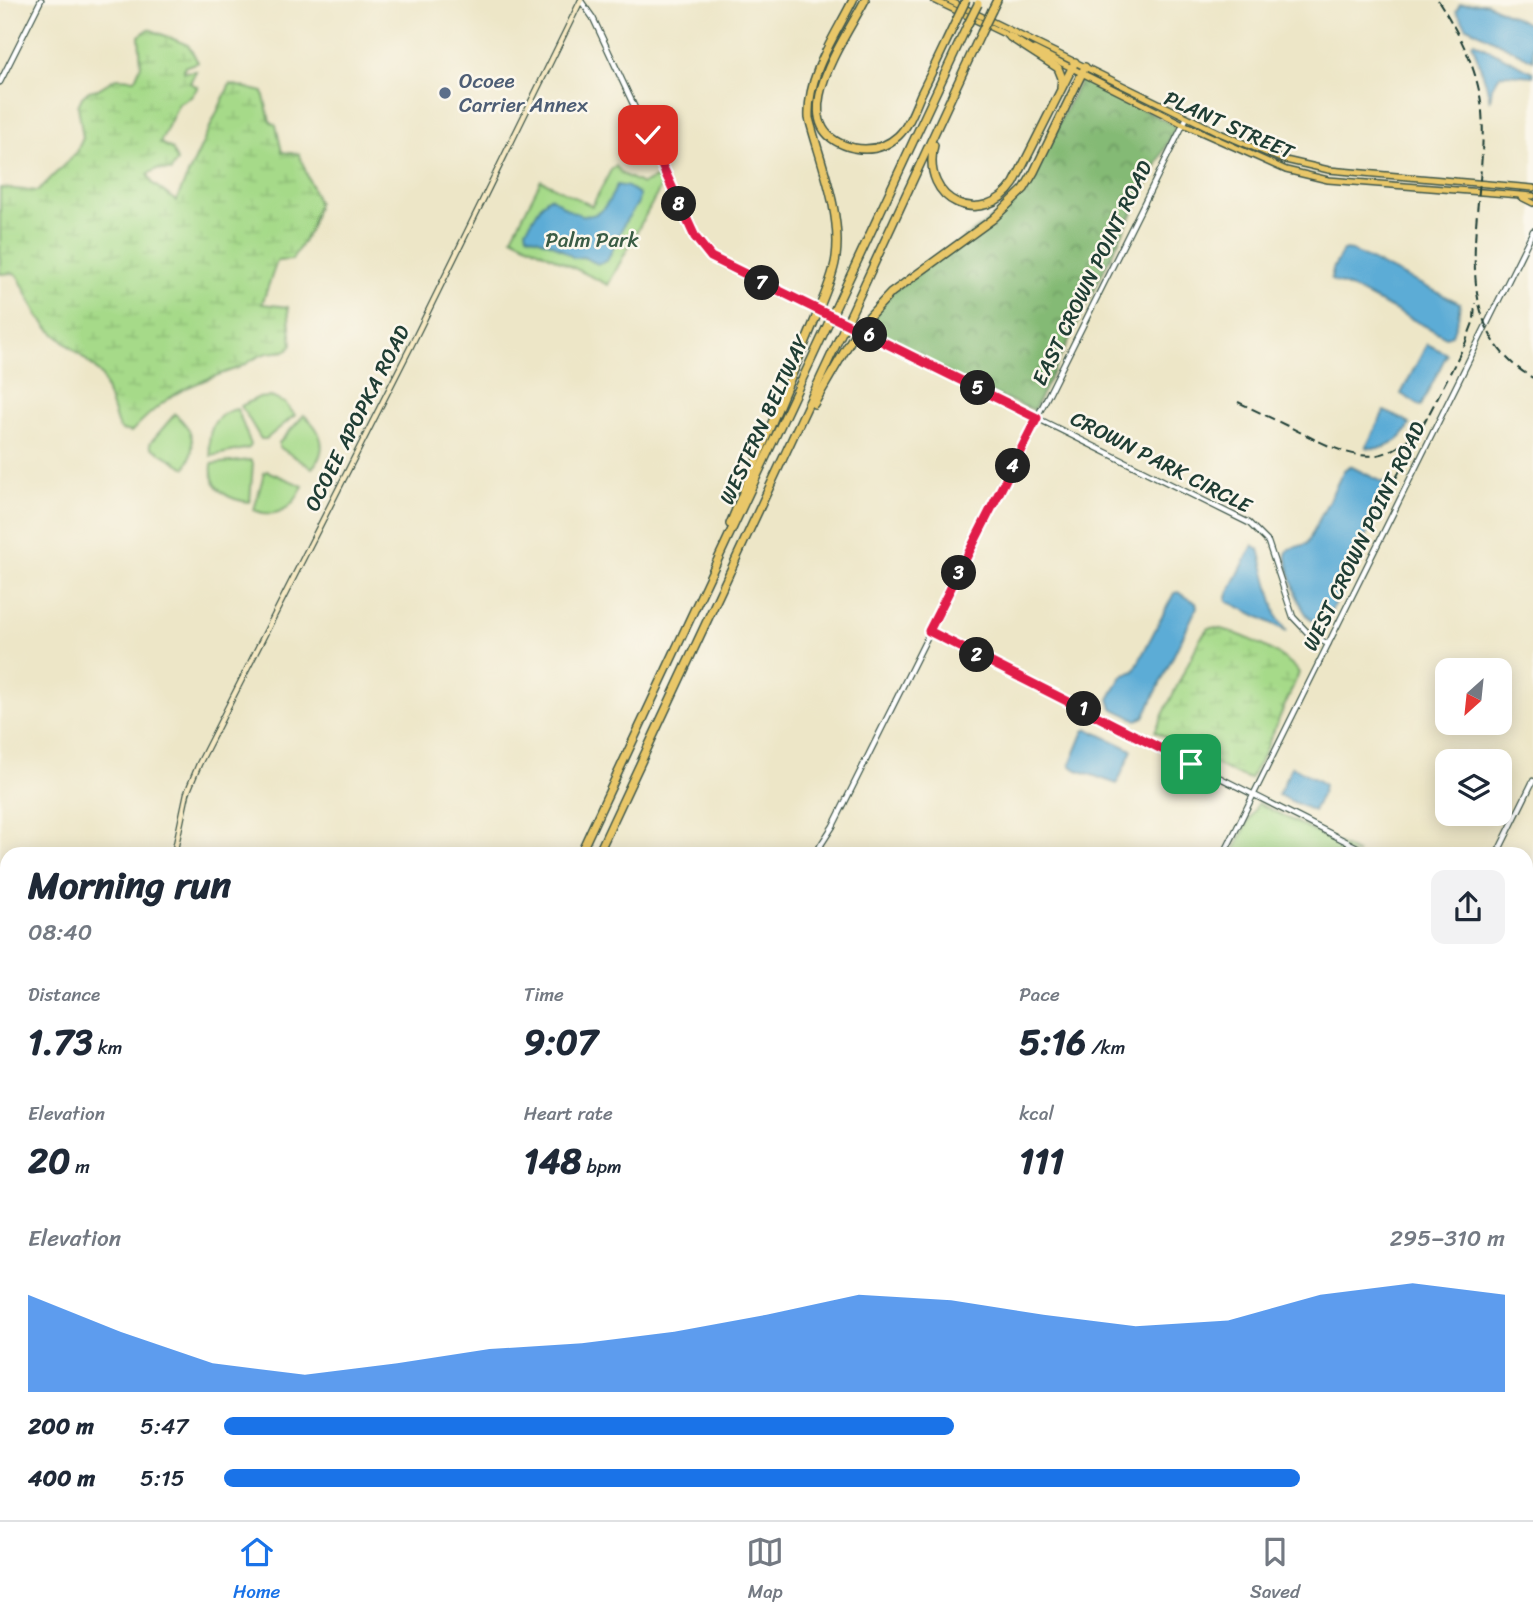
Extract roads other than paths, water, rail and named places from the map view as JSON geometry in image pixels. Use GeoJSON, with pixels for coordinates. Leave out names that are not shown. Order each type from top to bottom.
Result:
{"type":"FeatureCollection","features":[{"type":"Feature","properties":{"kind":"highway"},"geometry":{"type":"LineString","coordinates":[[689,622],[833,273],[837,236],[834,214],[809,118],[808,104],[814,77],[853,0]]}},
{"type":"Feature","properties":{"kind":"highway"},"geometry":{"type":"LineString","coordinates":[[865,0],[823,82],[817,105],[822,129],[843,145],[862,150],[881,148],[901,135],[966,0]]}},
{"type":"Feature","properties":{"kind":"highway","name":"WESTERN BELTWAY"},"geometry":{"type":"LineString","coordinates":[[601,847],[997,0]]}},
{"type":"Feature","properties":{"kind":"highway","name":"WESTERN BELTWAY"},"geometry":{"type":"LineString","coordinates":[[583,847],[979,2]]}},
{"type":"Feature","properties":{"kind":"highway"},"geometry":{"type":"LineString","coordinates":[[1010,37],[1058,68],[1062,78],[1059,95]]}},
{"type":"Feature","properties":{"kind":"highway"},"geometry":{"type":"LineString","coordinates":[[940,124],[932,166],[941,192],[955,202],[967,205],[983,205],[1006,195],[1074,65]]}},
{"type":"Feature","properties":{"kind":"highway"},"geometry":{"type":"LineString","coordinates":[[778,469],[837,361],[862,324],[891,293],[993,219],[1024,189],[1083,69]]}},
{"type":"Feature","properties":{"kind":"main road","name":"OCOEE APOPKA ROAD"},"geometry":{"type":"LineString","coordinates":[[175,847],[187,793],[199,764],[362,445],[581,0]]}},
{"type":"Feature","properties":{"kind":"main road"},"geometry":{"type":"LineString","coordinates":[[934,0],[987,22]]}},
{"type":"Feature","properties":{"kind":"main road"},"geometry":{"type":"LineString","coordinates":[[948,0],[1074,65]]}},
{"type":"Feature","properties":{"kind":"main road","name":"PLANT STREET"},"geometry":{"type":"LineString","coordinates":[[987,22],[1010,37],[1259,150],[1307,167],[1533,188]]}},
{"type":"Feature","properties":{"kind":"main road","name":"PLANT STREET"},"geometry":{"type":"LineString","coordinates":[[1083,69],[1183,124],[1266,162],[1306,176],[1533,196]]}},
{"type":"Feature","properties":{"kind":"main road"},"geometry":{"type":"LineString","coordinates":[[1413,187],[1425,179]]}},
{"type":"Feature","properties":{"kind":"main road"},"geometry":{"type":"LineString","coordinates":[[1432,188],[1435,183],[1443,180]]}},
{"type":"Feature","properties":{"kind":"main road"},"geometry":{"type":"LineString","coordinates":[[1512,194],[1533,203]]}},
{"type":"Feature","properties":{"kind":"street"},"geometry":{"type":"LineString","coordinates":[[0,82],[41,0]]}},
{"type":"Feature","properties":{"kind":"street","name":"CROWN PARK CIRCLE"},"geometry":{"type":"LineString","coordinates":[[581,0],[593,18],[695,237],[711,257],[1249,523],[1268,542],[1293,617],[1308,634],[1328,644]]}},
{"type":"Feature","properties":{"kind":"street","name":"EAST CROWN POINT ROAD"},"geometry":{"type":"LineString","coordinates":[[819,847],[836,821],[1187,117]]}},
{"type":"Feature","properties":{"kind":"street","name":"WEST CROWN POINT ROAD"},"geometry":{"type":"LineString","coordinates":[[1228,847],[1533,231]]}},
{"type":"Feature","properties":{"kind":"street"},"geometry":{"type":"LineString","coordinates":[[929,631],[1357,847]]}},
{"type":"Feature","properties":{"kind":"street"},"geometry":{"type":"LineString","coordinates":[[1500,847],[1533,781]]}},
{"type":"Feature","properties":{"kind":"water"},"geometry":{"type":"Polygon","coordinates":[[[1486,3],[1533,26],[1533,60],[1467,27],[1456,11],[1460,4],[1486,3]]]}},
{"type":"Feature","properties":{"kind":"water"},"geometry":{"type":"Polygon","coordinates":[[[1472,43],[1533,72],[1533,76],[1500,75],[1492,87],[1490,101],[1472,43]]]}},
{"type":"Feature","properties":{"kind":"water"},"geometry":{"type":"Polygon","coordinates":[[[617,185],[628,187],[639,194],[638,203],[625,222],[607,261],[598,264],[583,257],[574,258],[553,244],[527,235],[526,229],[550,197],[578,214],[593,215],[605,207],[617,185]]]}},
{"type":"Feature","properties":{"kind":"water"},"geometry":{"type":"Polygon","coordinates":[[[1343,250],[1352,251],[1460,303],[1452,335],[1446,337],[1360,292],[1331,280],[1333,269],[1343,250]]]}},
{"type":"Feature","properties":{"kind":"water"},"geometry":{"type":"Polygon","coordinates":[[[1427,344],[1447,354],[1421,406],[1401,394],[1427,344]]]}},
{"type":"Feature","properties":{"kind":"water"},"geometry":{"type":"Polygon","coordinates":[[[1384,411],[1410,425],[1392,444],[1379,448],[1366,447],[1384,411]]]}},
{"type":"Feature","properties":{"kind":"water"},"geometry":{"type":"Polygon","coordinates":[[[1350,466],[1386,484],[1388,488],[1325,624],[1317,623],[1309,618],[1298,598],[1286,554],[1289,549],[1307,544],[1344,470],[1350,466]]]}},
{"type":"Feature","properties":{"kind":"water"},"geometry":{"type":"Polygon","coordinates":[[[1253,545],[1259,549],[1277,617],[1287,631],[1227,601],[1227,596],[1253,545]]]}},
{"type":"Feature","properties":{"kind":"water"},"geometry":{"type":"Polygon","coordinates":[[[1178,592],[1196,603],[1197,607],[1144,717],[1137,720],[1112,708],[1109,699],[1122,676],[1134,671],[1174,593],[1178,592]]]}},
{"type":"Feature","properties":{"kind":"water"},"geometry":{"type":"Polygon","coordinates":[[[1088,729],[1132,750],[1117,784],[1070,765],[1084,731],[1088,729]]]}},
{"type":"Feature","properties":{"kind":"water"},"geometry":{"type":"Polygon","coordinates":[[[1292,766],[1324,784],[1313,811],[1278,795],[1292,766]]]}},
{"type":"Feature","properties":{"kind":"railway"},"geometry":{"type":"LineString","coordinates":[[1438,0],[1465,49],[1479,88],[1483,137],[1475,253],[1477,290],[1485,324],[1503,354],[1533,378]]}},
{"type":"Feature","properties":{"kind":"railway"},"geometry":{"type":"LineString","coordinates":[[1395,480],[1465,344],[1474,320],[1475,303]]}},
{"type":"Feature","properties":{"kind":"railway"},"geometry":{"type":"LineString","coordinates":[[1238,402],[1325,444],[1357,455],[1372,456],[1399,446],[1427,417]]}},
{"type":"Feature","properties":{"kind":"place","name":"Ocoee Carrier Annex"},"geometry":{"type":"Point","coordinates":[445,93]}},
{"type":"Feature","properties":{"kind":"park label","name":"Palm Park"},"geometry":{"type":"Point","coordinates":[592,240]}}]}
